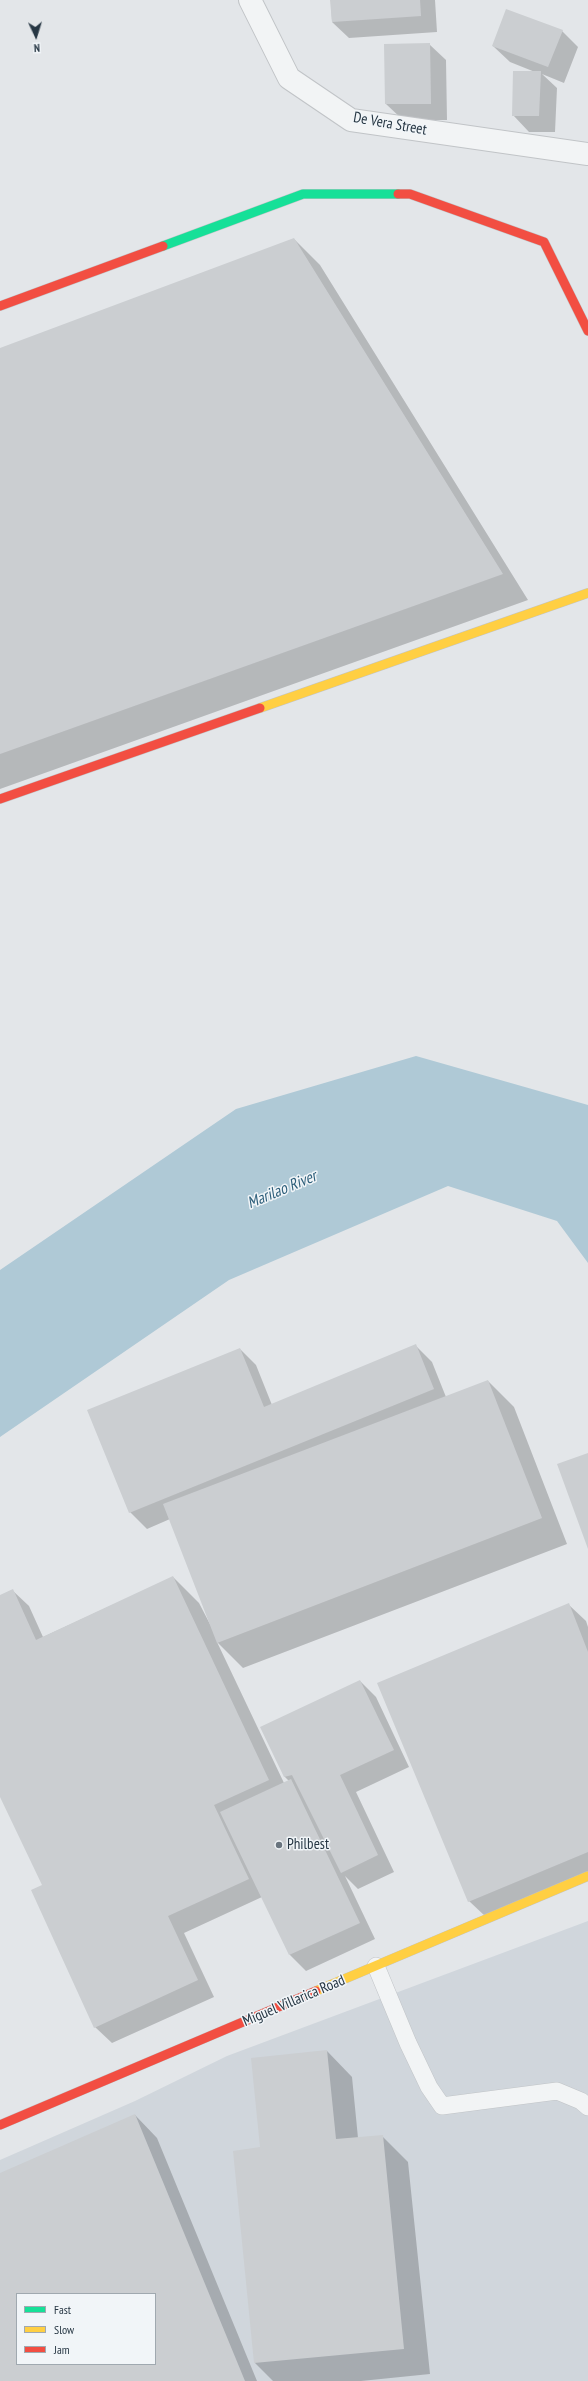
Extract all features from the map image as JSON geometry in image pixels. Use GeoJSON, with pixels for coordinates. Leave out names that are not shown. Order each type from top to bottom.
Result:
{"type":"FeatureCollection","features":[{"type":"Feature","properties":{"kind":"street","name":"De Vera Street"},"geometry":{"type":"LineString","coordinates":[[250,0],[289,78],[351,120],[588,154]]}},
{"type":"Feature","properties":{"kind":"street"},"geometry":{"type":"LineString","coordinates":[[0,306],[303,194],[410,194],[544,242],[588,331]]}},
{"type":"Feature","properties":{"kind":"street"},"geometry":{"type":"LineString","coordinates":[[0,799],[588,593]]}},
{"type":"Feature","properties":{"kind":"street","name":"Miguel Villarica Road"},"geometry":{"type":"LineString","coordinates":[[0,2125],[588,1876]]}},
{"type":"Feature","properties":{"kind":"lane"},"geometry":{"type":"LineString","coordinates":[[376,1966],[408,2043],[429,2087],[442,2106],[557,2091],[586,2103]]}},
{"type":"Feature","properties":{"kind":"shaded area"},"geometry":{"type":"Polygon","coordinates":[[[588,1921],[588,2381],[0,2381],[0,2160],[135,2101],[227,2056],[588,1921]]]}},
{"type":"Feature","properties":{"kind":"water","name":"Marilao River"},"geometry":{"type":"Polygon","coordinates":[[[416,1056],[588,1105],[588,1263],[557,1221],[448,1186],[229,1280],[0,1437],[0,1270],[236,1109],[416,1056]]]}},
{"type":"Feature","properties":{"kind":"building"},"geometry":{"type":"Polygon","coordinates":[[[330,0],[420,0],[421,16],[332,22],[330,0]]]}},
{"type":"Feature","properties":{"kind":"building"},"geometry":{"type":"Polygon","coordinates":[[[506,9],[563,30],[548,67],[492,46],[506,9]]]}},
{"type":"Feature","properties":{"kind":"building"},"geometry":{"type":"Polygon","coordinates":[[[430,43],[431,104],[385,104],[384,44],[430,43]]]}},
{"type":"Feature","properties":{"kind":"building"},"geometry":{"type":"Polygon","coordinates":[[[513,71],[541,71],[539,116],[512,116],[513,71]]]}},
{"type":"Feature","properties":{"kind":"building"},"geometry":{"type":"Polygon","coordinates":[[[294,238],[503,574],[0,754],[0,348],[294,238]]]}},
{"type":"Feature","properties":{"kind":"building"},"geometry":{"type":"Polygon","coordinates":[[[416,1344],[434,1389],[129,1513],[87,1410],[240,1348],[264,1407],[416,1344]]]}},
{"type":"Feature","properties":{"kind":"building"},"geometry":{"type":"Polygon","coordinates":[[[488,1380],[542,1518],[217,1643],[163,1504],[488,1380]]]}},
{"type":"Feature","properties":{"kind":"building"},"geometry":{"type":"Polygon","coordinates":[[[588,1453],[588,1549],[557,1464],[588,1453]]]}},
{"type":"Feature","properties":{"kind":"building"},"geometry":{"type":"Polygon","coordinates":[[[173,1576],[269,1780],[214,1805],[249,1879],[168,1916],[198,1980],[94,2028],[31,1890],[42,1885],[0,1797],[0,1595],[13,1589],[36,1640],[173,1576]]]}},
{"type":"Feature","properties":{"kind":"building"},"geometry":{"type":"Polygon","coordinates":[[[569,1603],[588,1652],[588,1852],[468,1902],[377,1683],[569,1603]]]}},
{"type":"Feature","properties":{"kind":"building"},"geometry":{"type":"Polygon","coordinates":[[[360,1680],[394,1750],[340,1775],[378,1855],[341,1873],[292,1775],[284,1777],[260,1727],[360,1680]]]}},
{"type":"Feature","properties":{"kind":"building","name":"Philbest"},"geometry":{"type":"Polygon","coordinates":[[[291,1779],[360,1923],[289,1955],[220,1812],[291,1779]]]}},
{"type":"Feature","properties":{"kind":"building"},"geometry":{"type":"Polygon","coordinates":[[[327,2050],[336,2139],[383,2135],[404,2349],[254,2363],[233,2151],[260,2147],[251,2058],[327,2050]]]}},
{"type":"Feature","properties":{"kind":"building"},"geometry":{"type":"Polygon","coordinates":[[[135,2114],[245,2381],[0,2381],[0,2173],[135,2114]]]}},
{"type":"Feature","properties":{"kind":"traffic: fast"},"geometry":{"type":"LineString","coordinates":[[163,246],[303,194],[398,194]]}},
{"type":"Feature","properties":{"kind":"traffic: slow"},"geometry":{"type":"LineString","coordinates":[[260,708],[588,593]]}},
{"type":"Feature","properties":{"kind":"traffic: slow"},"geometry":{"type":"LineString","coordinates":[[316,1991],[588,1876]]}},
{"type":"Feature","properties":{"kind":"traffic: jam"},"geometry":{"type":"LineString","coordinates":[[398,194],[410,194],[544,242],[588,331]]}},
{"type":"Feature","properties":{"kind":"traffic: jam"},"geometry":{"type":"LineString","coordinates":[[0,306],[163,246]]}},
{"type":"Feature","properties":{"kind":"traffic: jam"},"geometry":{"type":"LineString","coordinates":[[0,799],[260,708]]}},
{"type":"Feature","properties":{"kind":"traffic: jam"},"geometry":{"type":"LineString","coordinates":[[0,2125],[316,1991]]}},
{"type":"Feature","properties":{"kind":"place","name":"Philbest"},"geometry":{"type":"Point","coordinates":[279,1845]}}]}
